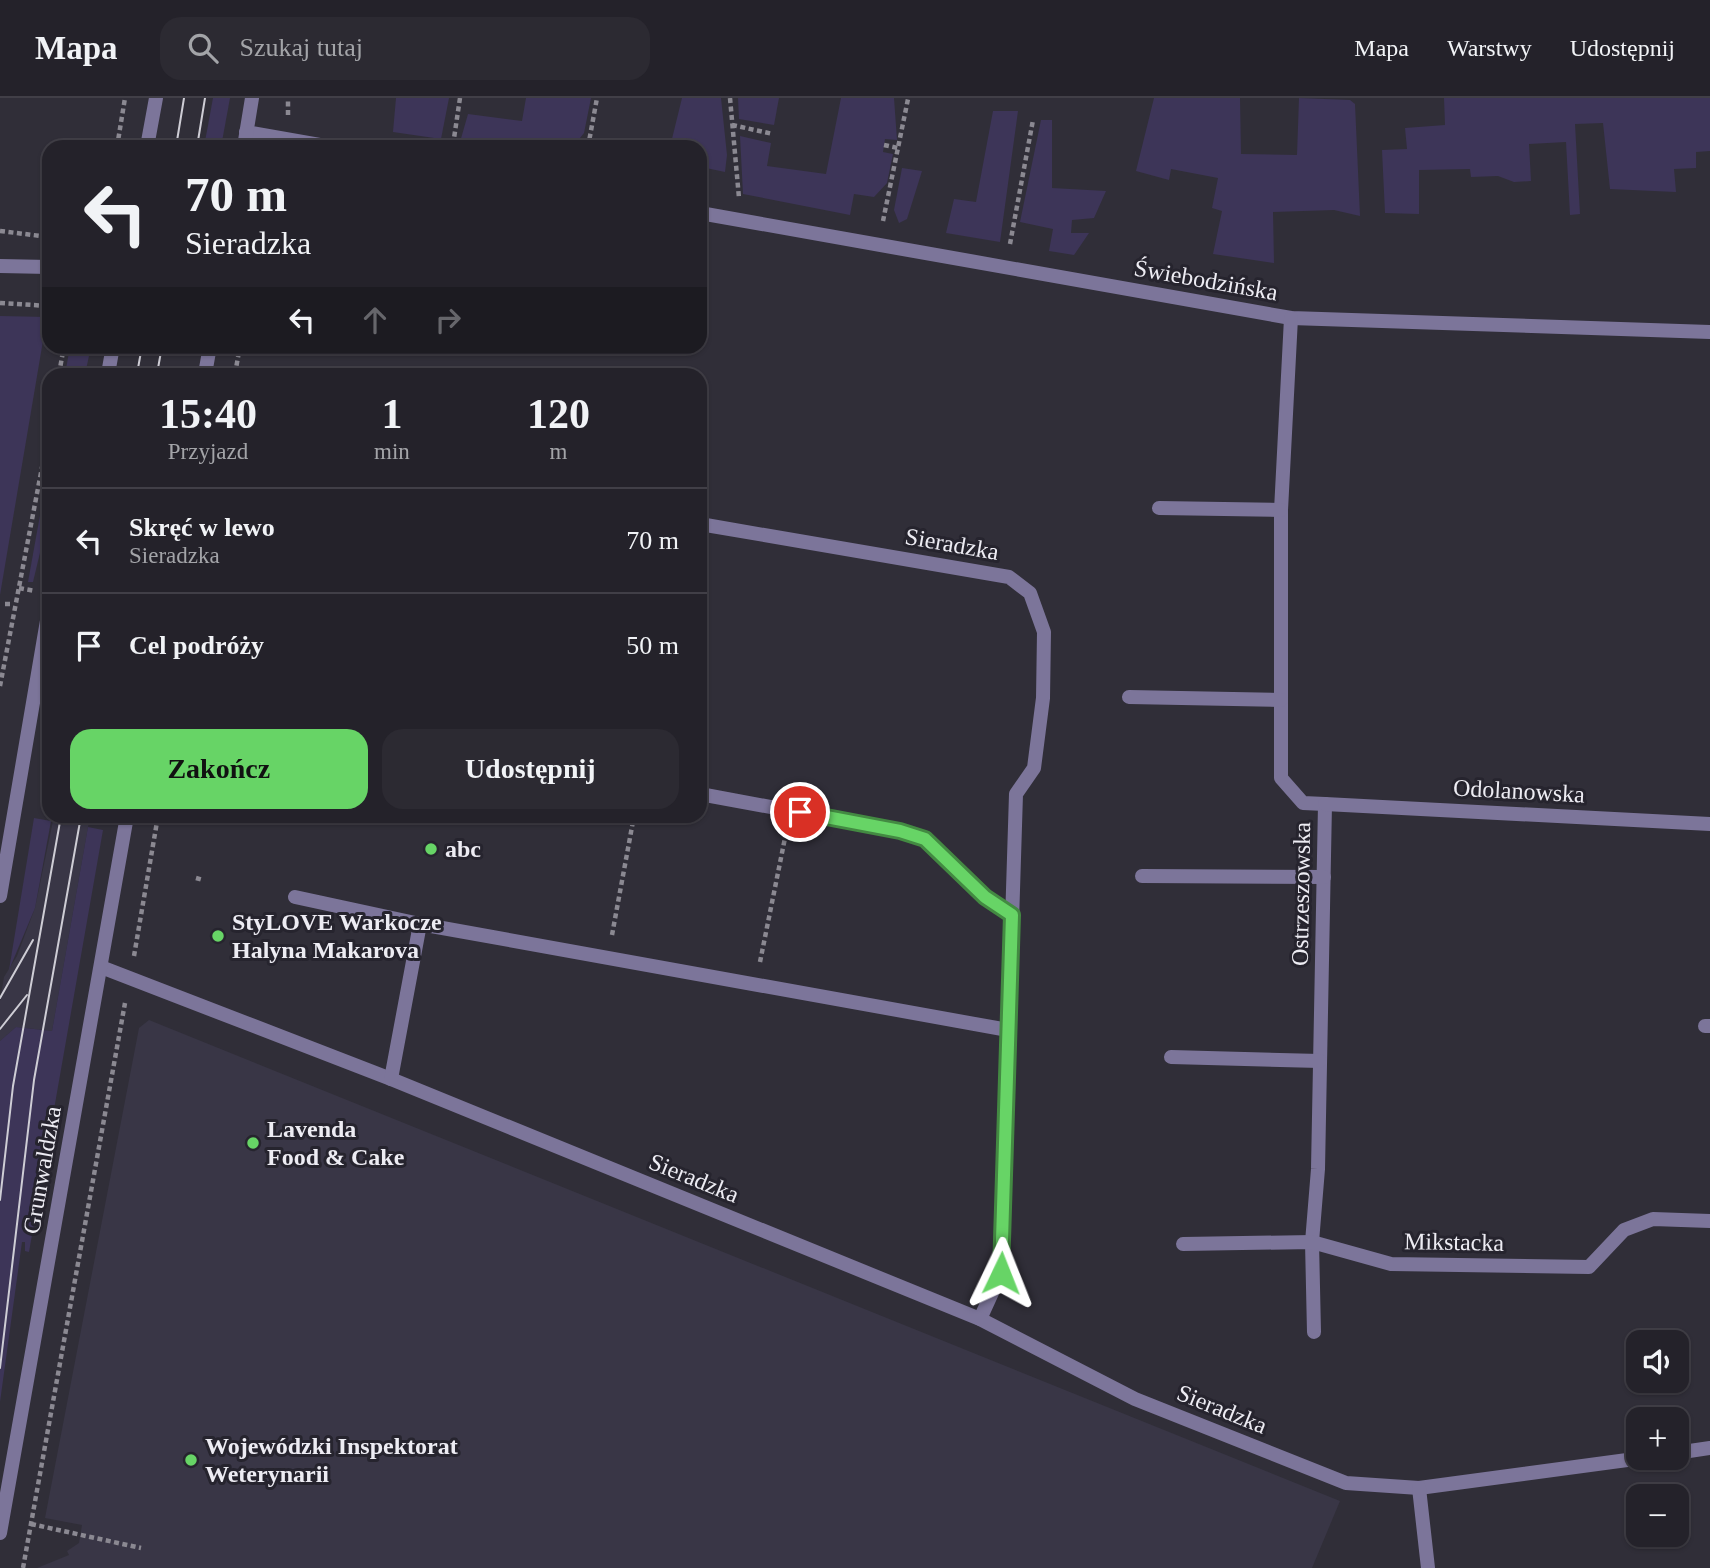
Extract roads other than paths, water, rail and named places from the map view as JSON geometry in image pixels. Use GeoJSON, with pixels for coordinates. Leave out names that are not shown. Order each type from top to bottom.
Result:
{"type":"FeatureCollection","features":[{"type":"Feature","properties":{"kind":"street"},"geometry":{"type":"LineString","coordinates":[[148,140],[156,98]]}},
{"type":"Feature","properties":{"kind":"street"},"geometry":{"type":"LineString","coordinates":[[245,140],[252,98]]}},
{"type":"Feature","properties":{"kind":"street","name":"Świebodzińska"},"geometry":{"type":"LineString","coordinates":[[707,214],[1291,318],[1710,332]]}},
{"type":"Feature","properties":{"kind":"street"},"geometry":{"type":"LineString","coordinates":[[0,266],[42,267]]}},
{"type":"Feature","properties":{"kind":"street","name":"Ostrzeszowska"},"geometry":{"type":"LineString","coordinates":[[1291,318],[1281,510],[1281,778],[1303,803],[1325,804],[1318,1168],[1312,1242],[1314,1332]]}},
{"type":"Feature","properties":{"kind":"street"},"geometry":{"type":"LineString","coordinates":[[1159,509],[1281,510]]}},
{"type":"Feature","properties":{"kind":"street","name":"Sieradzka"},"geometry":{"type":"LineString","coordinates":[[707,525],[1009,577],[1030,593],[1044,632],[1043,698],[1034,768],[1016,794],[1001,1273],[981,1319]]}},
{"type":"Feature","properties":{"kind":"street"},"geometry":{"type":"LineString","coordinates":[[0,896],[42,650]]}},
{"type":"Feature","properties":{"kind":"street"},"geometry":{"type":"LineString","coordinates":[[1129,697],[1281,700]]}},
{"type":"Feature","properties":{"kind":"street"},"geometry":{"type":"LineString","coordinates":[[707,794],[900,831],[925,839],[985,897],[1012,915]]}},
{"type":"Feature","properties":{"kind":"street","name":"Odolanowska"},"geometry":{"type":"LineString","coordinates":[[1325,804],[1710,824]]}},
{"type":"Feature","properties":{"kind":"street","name":"Grunwaldzka"},"geometry":{"type":"LineString","coordinates":[[0,1533],[126,823]]}},
{"type":"Feature","properties":{"kind":"street"},"geometry":{"type":"LineString","coordinates":[[1142,876],[1324,877]]}},
{"type":"Feature","properties":{"kind":"street"},"geometry":{"type":"LineString","coordinates":[[295,897],[420,924],[1008,1030]]}},
{"type":"Feature","properties":{"kind":"street"},"geometry":{"type":"LineString","coordinates":[[391,1079],[420,924]]}},
{"type":"Feature","properties":{"kind":"street","name":"Sieradzka"},"geometry":{"type":"LineString","coordinates":[[101,967],[391,1079],[981,1319],[1135,1399],[1346,1483],[1419,1488],[1626,1460]]}},
{"type":"Feature","properties":{"kind":"street"},"geometry":{"type":"LineString","coordinates":[[1171,1057],[1320,1061]]}},
{"type":"Feature","properties":{"kind":"street","name":"Mikstacka"},"geometry":{"type":"LineString","coordinates":[[1183,1244],[1312,1242],[1391,1264],[1589,1267],[1624,1230],[1653,1219],[1710,1221]]}},
{"type":"Feature","properties":{"kind":"street"},"geometry":{"type":"LineString","coordinates":[[1689,1451],[1710,1448]]}},
{"type":"Feature","properties":{"kind":"street"},"geometry":{"type":"LineString","coordinates":[[1419,1488],[1428,1568]]}},
{"type":"Feature","properties":{"kind":"tram line"},"geometry":{"type":"LineString","coordinates":[[177,140],[184,98]]}},
{"type":"Feature","properties":{"kind":"tram line"},"geometry":{"type":"LineString","coordinates":[[198,140],[205,98]]}},
{"type":"Feature","properties":{"kind":"tram line"},"geometry":{"type":"LineString","coordinates":[[138,368],[141,354]]}},
{"type":"Feature","properties":{"kind":"tram line"},"geometry":{"type":"LineString","coordinates":[[158,368],[161,354]]}},
{"type":"Feature","properties":{"kind":"tram line"},"geometry":{"type":"LineString","coordinates":[[0,1200],[13,1086],[60,823]]}},
{"type":"Feature","properties":{"kind":"tram line"},"geometry":{"type":"LineString","coordinates":[[0,1368],[34,1080],[80,823]]}},
{"type":"Feature","properties":{"kind":"tram line"},"geometry":{"type":"LineString","coordinates":[[0,998],[33,940]]}},
{"type":"Feature","properties":{"kind":"tram line"},"geometry":{"type":"LineString","coordinates":[[0,1029],[27,995]]}},
{"type":"Feature","properties":{"kind":"place","name":"abc"},"geometry":{"type":"Point","coordinates":[431,849]}},
{"type":"Feature","properties":{"kind":"place","name":"StyLOVE Warkocze Halyna Makarova"},"geometry":{"type":"Point","coordinates":[218,936]}},
{"type":"Feature","properties":{"kind":"place","name":"Lavenda Food & Cake"},"geometry":{"type":"Point","coordinates":[253,1143]}},
{"type":"Feature","properties":{"kind":"place","name":"Wojewódzki Inspektorat Weterynarii"},"geometry":{"type":"Point","coordinates":[191,1460]}}]}
